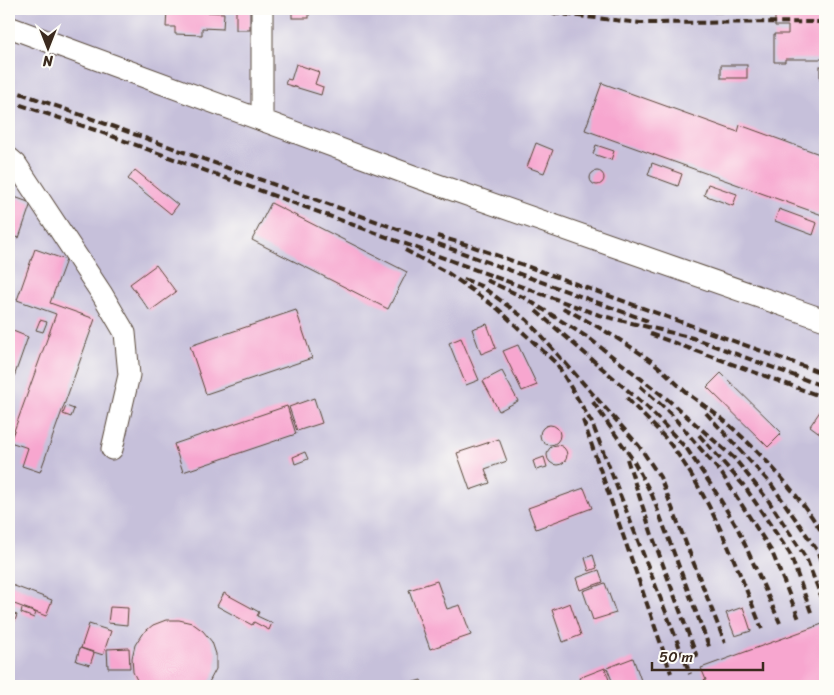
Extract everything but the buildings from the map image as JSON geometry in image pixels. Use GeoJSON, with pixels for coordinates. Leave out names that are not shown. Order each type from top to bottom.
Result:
{"type":"FeatureCollection","features":[{"type":"Feature","properties":{"kind":"lane"},"geometry":{"type":"LineString","coordinates":[[262,9],[262,120]]}},
{"type":"Feature","properties":{"kind":"lane"},"geometry":{"type":"LineString","coordinates":[[9,26],[418,178],[825,320]]}},
{"type":"Feature","properties":{"kind":"lane"},"geometry":{"type":"LineString","coordinates":[[9,158],[16,164],[102,294],[125,333],[129,375],[112,449]]}},
{"type":"Feature","properties":{"kind":"shaded area"},"geometry":{"type":"Polygon","coordinates":[[[9,9],[825,9],[825,686],[9,686],[9,9]]]}},
{"type":"Feature","properties":{"kind":"railway"},"geometry":{"type":"LineString","coordinates":[[517,9],[640,23],[825,22]]}},
{"type":"Feature","properties":{"kind":"railway"},"geometry":{"type":"LineString","coordinates":[[570,10],[825,12]]}},
{"type":"Feature","properties":{"kind":"railway"},"geometry":{"type":"LineString","coordinates":[[9,89],[648,321]]}},
{"type":"Feature","properties":{"kind":"railway"},"geometry":{"type":"LineString","coordinates":[[9,101],[95,130],[599,315],[693,338],[825,387]]}},
{"type":"Feature","properties":{"kind":"railway"},"geometry":{"type":"LineString","coordinates":[[437,236],[471,246],[825,374]]}},
{"type":"Feature","properties":{"kind":"railway"},"geometry":{"type":"LineString","coordinates":[[405,250],[448,273],[498,309],[557,364],[592,423],[690,674]]}},
{"type":"Feature","properties":{"kind":"railway"},"geometry":{"type":"LineString","coordinates":[[464,279],[481,286],[527,320],[639,446],[660,477],[725,643]]}},
{"type":"Feature","properties":{"kind":"railway"},"geometry":{"type":"LineString","coordinates":[[486,280],[525,298],[590,339],[667,399],[734,458],[768,500],[806,558],[825,606]]}},
{"type":"Feature","properties":{"kind":"railway"},"geometry":{"type":"LineString","coordinates":[[563,308],[627,344],[647,358],[687,393],[727,423],[780,476],[825,537]]}},
{"type":"Feature","properties":{"kind":"railway"},"geometry":{"type":"LineString","coordinates":[[536,311],[648,408],[687,449],[738,529],[780,623]]}},
{"type":"Feature","properties":{"kind":"railway"},"geometry":{"type":"LineString","coordinates":[[650,334],[825,398]]}},
{"type":"Feature","properties":{"kind":"railway"},"geometry":{"type":"LineString","coordinates":[[640,386],[671,414],[722,474],[772,552],[799,619]]}},
{"type":"Feature","properties":{"kind":"railway"},"geometry":{"type":"LineString","coordinates":[[627,398],[669,442],[701,492],[724,536],[762,629]]}},
{"type":"Feature","properties":{"kind":"railway"},"geometry":{"type":"LineString","coordinates":[[593,402],[633,460],[652,495],[710,649]]}},
{"type":"Feature","properties":{"kind":"railway"},"geometry":{"type":"LineString","coordinates":[[706,413],[771,484],[817,550],[825,572]]}},
{"type":"Feature","properties":{"kind":"railway"},"geometry":{"type":"LineString","coordinates":[[583,420],[671,673]]}},
{"type":"Feature","properties":{"kind":"railway"},"geometry":{"type":"LineString","coordinates":[[699,435],[745,487],[790,554],[812,615]]}},
{"type":"Feature","properties":{"kind":"railway"},"geometry":{"type":"LineString","coordinates":[[627,459],[652,535],[697,657]]}}]}
